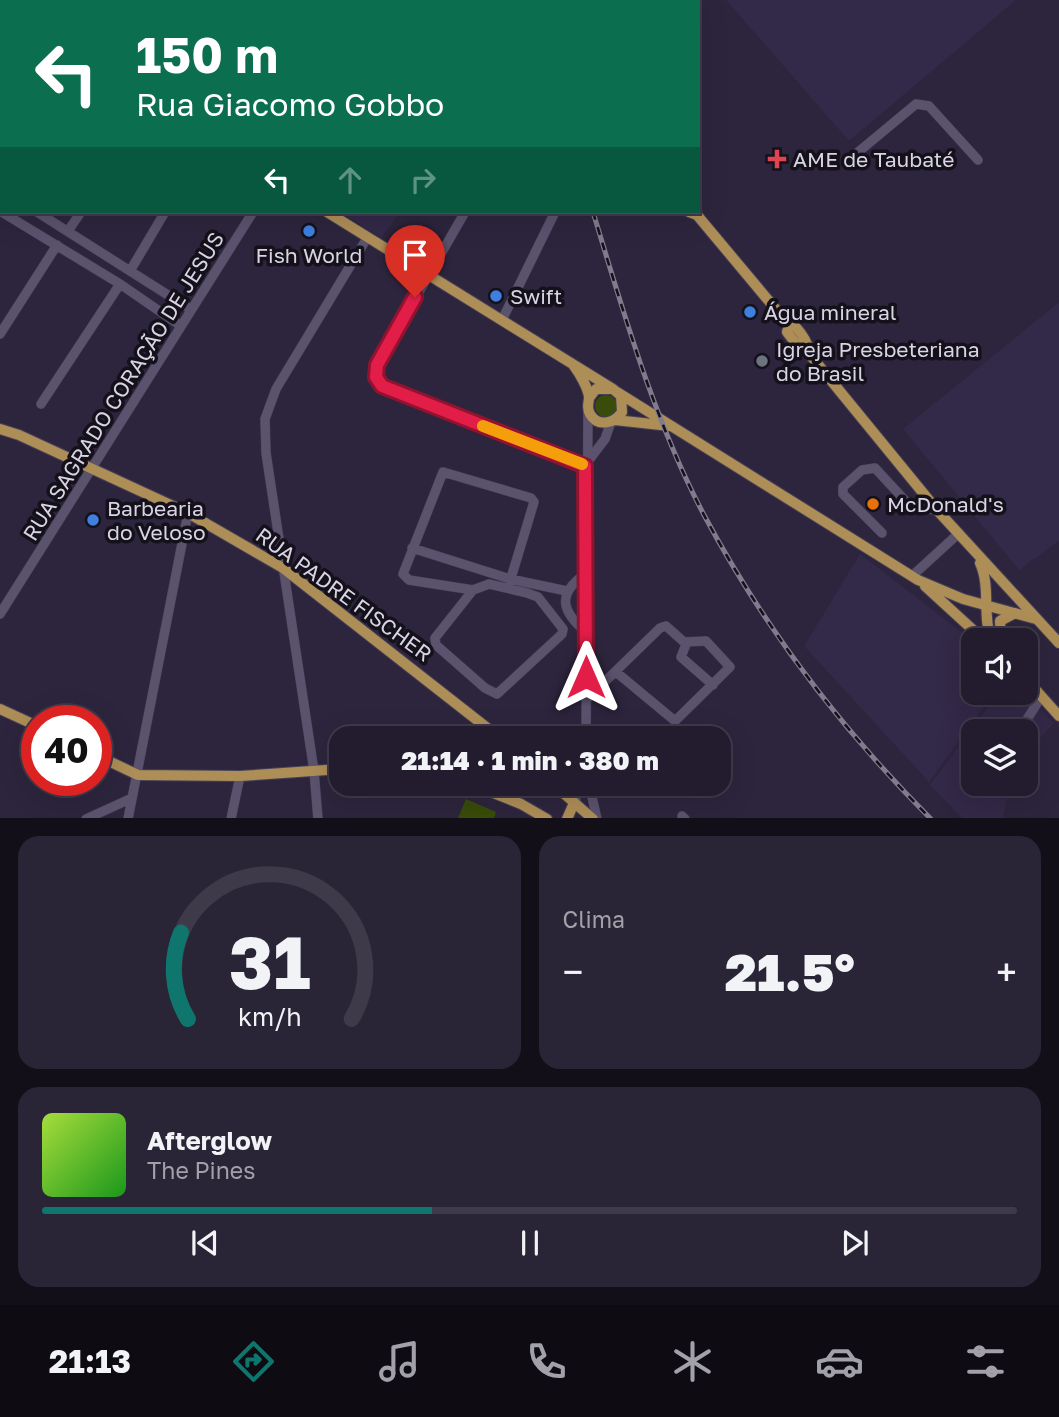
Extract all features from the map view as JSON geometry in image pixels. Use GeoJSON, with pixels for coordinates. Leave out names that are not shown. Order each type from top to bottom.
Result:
{"type":"FeatureCollection","features":[{"type":"Feature","properties":{"kind":"main road"},"geometry":{"type":"LineString","coordinates":[[330,214],[915,578],[971,628]]}},
{"type":"Feature","properties":{"kind":"main road"},"geometry":{"type":"LineString","coordinates":[[696,214],[789,325],[787,332],[800,349],[811,356],[937,510],[1036,619],[1057,636]]}},
{"type":"Feature","properties":{"kind":"main road"},"geometry":{"type":"LineString","coordinates":[[573,365],[598,422],[613,421],[676,428]]}},
{"type":"Feature","properties":{"kind":"main road"},"geometry":{"type":"LineString","coordinates":[[588,403],[596,389],[615,390]]}},
{"type":"Feature","properties":{"kind":"main road"},"geometry":{"type":"LineString","coordinates":[[613,421],[623,407],[615,390]]}},
{"type":"Feature","properties":{"kind":"main road","name":"RUA PADRE FISCHER"},"geometry":{"type":"LineString","coordinates":[[0,429],[93,468],[188,513],[283,568],[485,726]]}},
{"type":"Feature","properties":{"kind":"main road"},"geometry":{"type":"LineString","coordinates":[[976,554],[987,582],[984,606],[989,628]]}},
{"type":"Feature","properties":{"kind":"main road"},"geometry":{"type":"LineString","coordinates":[[915,578],[984,606],[1036,619]]}},
{"type":"Feature","properties":{"kind":"main road"},"geometry":{"type":"LineString","coordinates":[[1000,628],[1000,621],[1015,613]]}},
{"type":"Feature","properties":{"kind":"main road"},"geometry":{"type":"LineString","coordinates":[[1038,693],[1059,715]]}},
{"type":"Feature","properties":{"kind":"main road"},"geometry":{"type":"LineString","coordinates":[[0,709],[21,719]]}},
{"type":"Feature","properties":{"kind":"main road"},"geometry":{"type":"LineString","coordinates":[[112,763],[138,775],[240,776],[329,770]]}},
{"type":"Feature","properties":{"kind":"main road"},"geometry":{"type":"LineString","coordinates":[[496,796],[541,817]]}},
{"type":"Feature","properties":{"kind":"main road"},"geometry":{"type":"LineString","coordinates":[[566,796],[595,818]]}},
{"type":"Feature","properties":{"kind":"main road"},"geometry":{"type":"LineString","coordinates":[[567,818],[574,803]]}},
{"type":"Feature","properties":{"kind":"street"},"geometry":{"type":"LineString","coordinates":[[858,153],[916,104],[922,104],[929,106],[978,160]]}},
{"type":"Feature","properties":{"kind":"street"},"geometry":{"type":"LineString","coordinates":[[11,214],[181,326]]}},
{"type":"Feature","properties":{"kind":"street"},"geometry":{"type":"LineString","coordinates":[[40,214],[190,309]]}},
{"type":"Feature","properties":{"kind":"street"},"geometry":{"type":"LineString","coordinates":[[68,231],[79,214]]}},
{"type":"Feature","properties":{"kind":"street"},"geometry":{"type":"LineString","coordinates":[[130,271],[165,214]]}},
{"type":"Feature","properties":{"kind":"street","name":"RUA SAGRADO CORAÇÃO DE JESUS"},"geometry":{"type":"LineString","coordinates":[[0,614],[252,214]]}},
{"type":"Feature","properties":{"kind":"street"},"geometry":{"type":"LineString","coordinates":[[465,214],[427,274],[377,365],[376,377],[382,386],[585,466]]}},
{"type":"Feature","properties":{"kind":"street"},"geometry":{"type":"LineString","coordinates":[[502,320],[554,214]]}},
{"type":"Feature","properties":{"kind":"street"},"geometry":{"type":"LineString","coordinates":[[318,818],[314,771],[266,453],[265,419],[276,389],[367,238]]}},
{"type":"Feature","properties":{"kind":"street"},"geometry":{"type":"LineString","coordinates":[[0,334],[57,245]]}},
{"type":"Feature","properties":{"kind":"street"},"geometry":{"type":"LineString","coordinates":[[41,404],[120,284]]}},
{"type":"Feature","properties":{"kind":"street"},"geometry":{"type":"LineString","coordinates":[[586,726],[585,466],[588,403]]}},
{"type":"Feature","properties":{"kind":"street"},"geometry":{"type":"LineString","coordinates":[[585,466],[605,439],[613,421]]}},
{"type":"Feature","properties":{"kind":"street"},"geometry":{"type":"LineString","coordinates":[[882,533],[843,494],[843,487],[862,470],[875,468],[911,507],[937,510]]}},
{"type":"Feature","properties":{"kind":"street"},"geometry":{"type":"LineString","coordinates":[[509,583],[534,502],[531,498],[443,472],[439,476],[403,574],[409,580],[473,590],[489,584],[509,583],[567,591]]}},
{"type":"Feature","properties":{"kind":"street"},"geometry":{"type":"LineString","coordinates":[[128,818],[188,513]]}},
{"type":"Feature","properties":{"kind":"street"},"geometry":{"type":"LineString","coordinates":[[915,578],[958,534]]}},
{"type":"Feature","properties":{"kind":"street"},"geometry":{"type":"LineString","coordinates":[[412,548],[509,583],[538,597],[561,624],[562,634],[502,692],[493,693],[436,645],[435,638],[473,590]]}},
{"type":"Feature","properties":{"kind":"street"},"geometry":{"type":"LineString","coordinates":[[585,574],[567,591],[567,611],[586,632]]}},
{"type":"Feature","properties":{"kind":"street"},"geometry":{"type":"LineString","coordinates":[[547,609],[567,611]]}},
{"type":"Feature","properties":{"kind":"street"},"geometry":{"type":"LineString","coordinates":[[586,700],[660,628],[666,626],[687,642],[706,641],[729,664],[729,670],[675,720],[616,672]]}},
{"type":"Feature","properties":{"kind":"street"},"geometry":{"type":"LineString","coordinates":[[687,642],[681,657],[713,685]]}},
{"type":"Feature","properties":{"kind":"street"},"geometry":{"type":"LineString","coordinates":[[1027,719],[1041,697]]}},
{"type":"Feature","properties":{"kind":"street"},"geometry":{"type":"LineString","coordinates":[[231,818],[240,776]]}},
{"type":"Feature","properties":{"kind":"street"},"geometry":{"type":"LineString","coordinates":[[574,803],[577,796]]}},
{"type":"Feature","properties":{"kind":"street"},"geometry":{"type":"LineString","coordinates":[[591,796],[595,818]]}},
{"type":"Feature","properties":{"kind":"street"},"geometry":{"type":"LineString","coordinates":[[86,818],[132,798]]}},
{"type":"Feature","properties":{"kind":"shaded area"},"geometry":{"type":"Polygon","coordinates":[[[726,0],[1016,0],[849,141],[726,0]]]}},
{"type":"Feature","properties":{"kind":"shaded area"},"geometry":{"type":"Polygon","coordinates":[[[344,214],[399,214],[381,238],[344,214]]]}},
{"type":"Feature","properties":{"kind":"shaded area"},"geometry":{"type":"Polygon","coordinates":[[[1059,302],[1059,541],[1019,570],[903,429],[1059,302]]]}},
{"type":"Feature","properties":{"kind":"shaded area"},"geometry":{"type":"Polygon","coordinates":[[[860,554],[961,632],[961,705],[985,705],[975,719],[961,719],[961,738],[929,782],[804,646],[860,554]]]}},
{"type":"Feature","properties":{"kind":"shaded area"},"geometry":{"type":"Polygon","coordinates":[[[990,705],[1038,705],[1054,723],[1038,741],[1038,719],[980,719],[990,705]]]}},
{"type":"Feature","properties":{"kind":"shaded area"},"geometry":{"type":"Polygon","coordinates":[[[961,744],[961,796],[1008,796],[1003,818],[962,818],[930,785],[961,744]]]}},
{"type":"Feature","properties":{"kind":"green space"},"geometry":{"type":"Polygon","coordinates":[[[602,395],[610,395],[617,402],[617,410],[610,417],[602,417],[595,410],[595,402],[602,395]]]}},
{"type":"Feature","properties":{"kind":"green space"},"geometry":{"type":"Polygon","coordinates":[[[466,799],[496,812],[494,818],[458,818],[466,799]]]}},
{"type":"Feature","properties":{"kind":"railway"},"geometry":{"type":"LineString","coordinates":[[594,214],[655,404],[686,479],[727,557],[778,637],[835,713],[930,818]]}},
{"type":"Feature","properties":{"kind":"slow traffic"},"geometry":{"type":"LineString","coordinates":[[483,426],[582,464]]}},
{"type":"Feature","properties":{"kind":"place","name":"AME de Taubaté"},"geometry":{"type":"Point","coordinates":[777,159]}},
{"type":"Feature","properties":{"kind":"place","name":"Fish World"},"geometry":{"type":"Point","coordinates":[309,231]}},
{"type":"Feature","properties":{"kind":"place","name":"Swift"},"geometry":{"type":"Point","coordinates":[496,296]}},
{"type":"Feature","properties":{"kind":"place","name":"Água mineral"},"geometry":{"type":"Point","coordinates":[750,312]}},
{"type":"Feature","properties":{"kind":"place","name":"Igreja Presbeteriana do Brasil"},"geometry":{"type":"Point","coordinates":[762,361]}},
{"type":"Feature","properties":{"kind":"place","name":"McDonald's"},"geometry":{"type":"Point","coordinates":[873,504]}},
{"type":"Feature","properties":{"kind":"place","name":"Barbearia do Veloso"},"geometry":{"type":"Point","coordinates":[93,520]}},
{"type":"Feature","properties":{"kind":"route"},"geometry":{"type":"LineString","coordinates":[[415,297],[377,365],[376,377],[382,386],[585,466],[586,677]]}}]}
